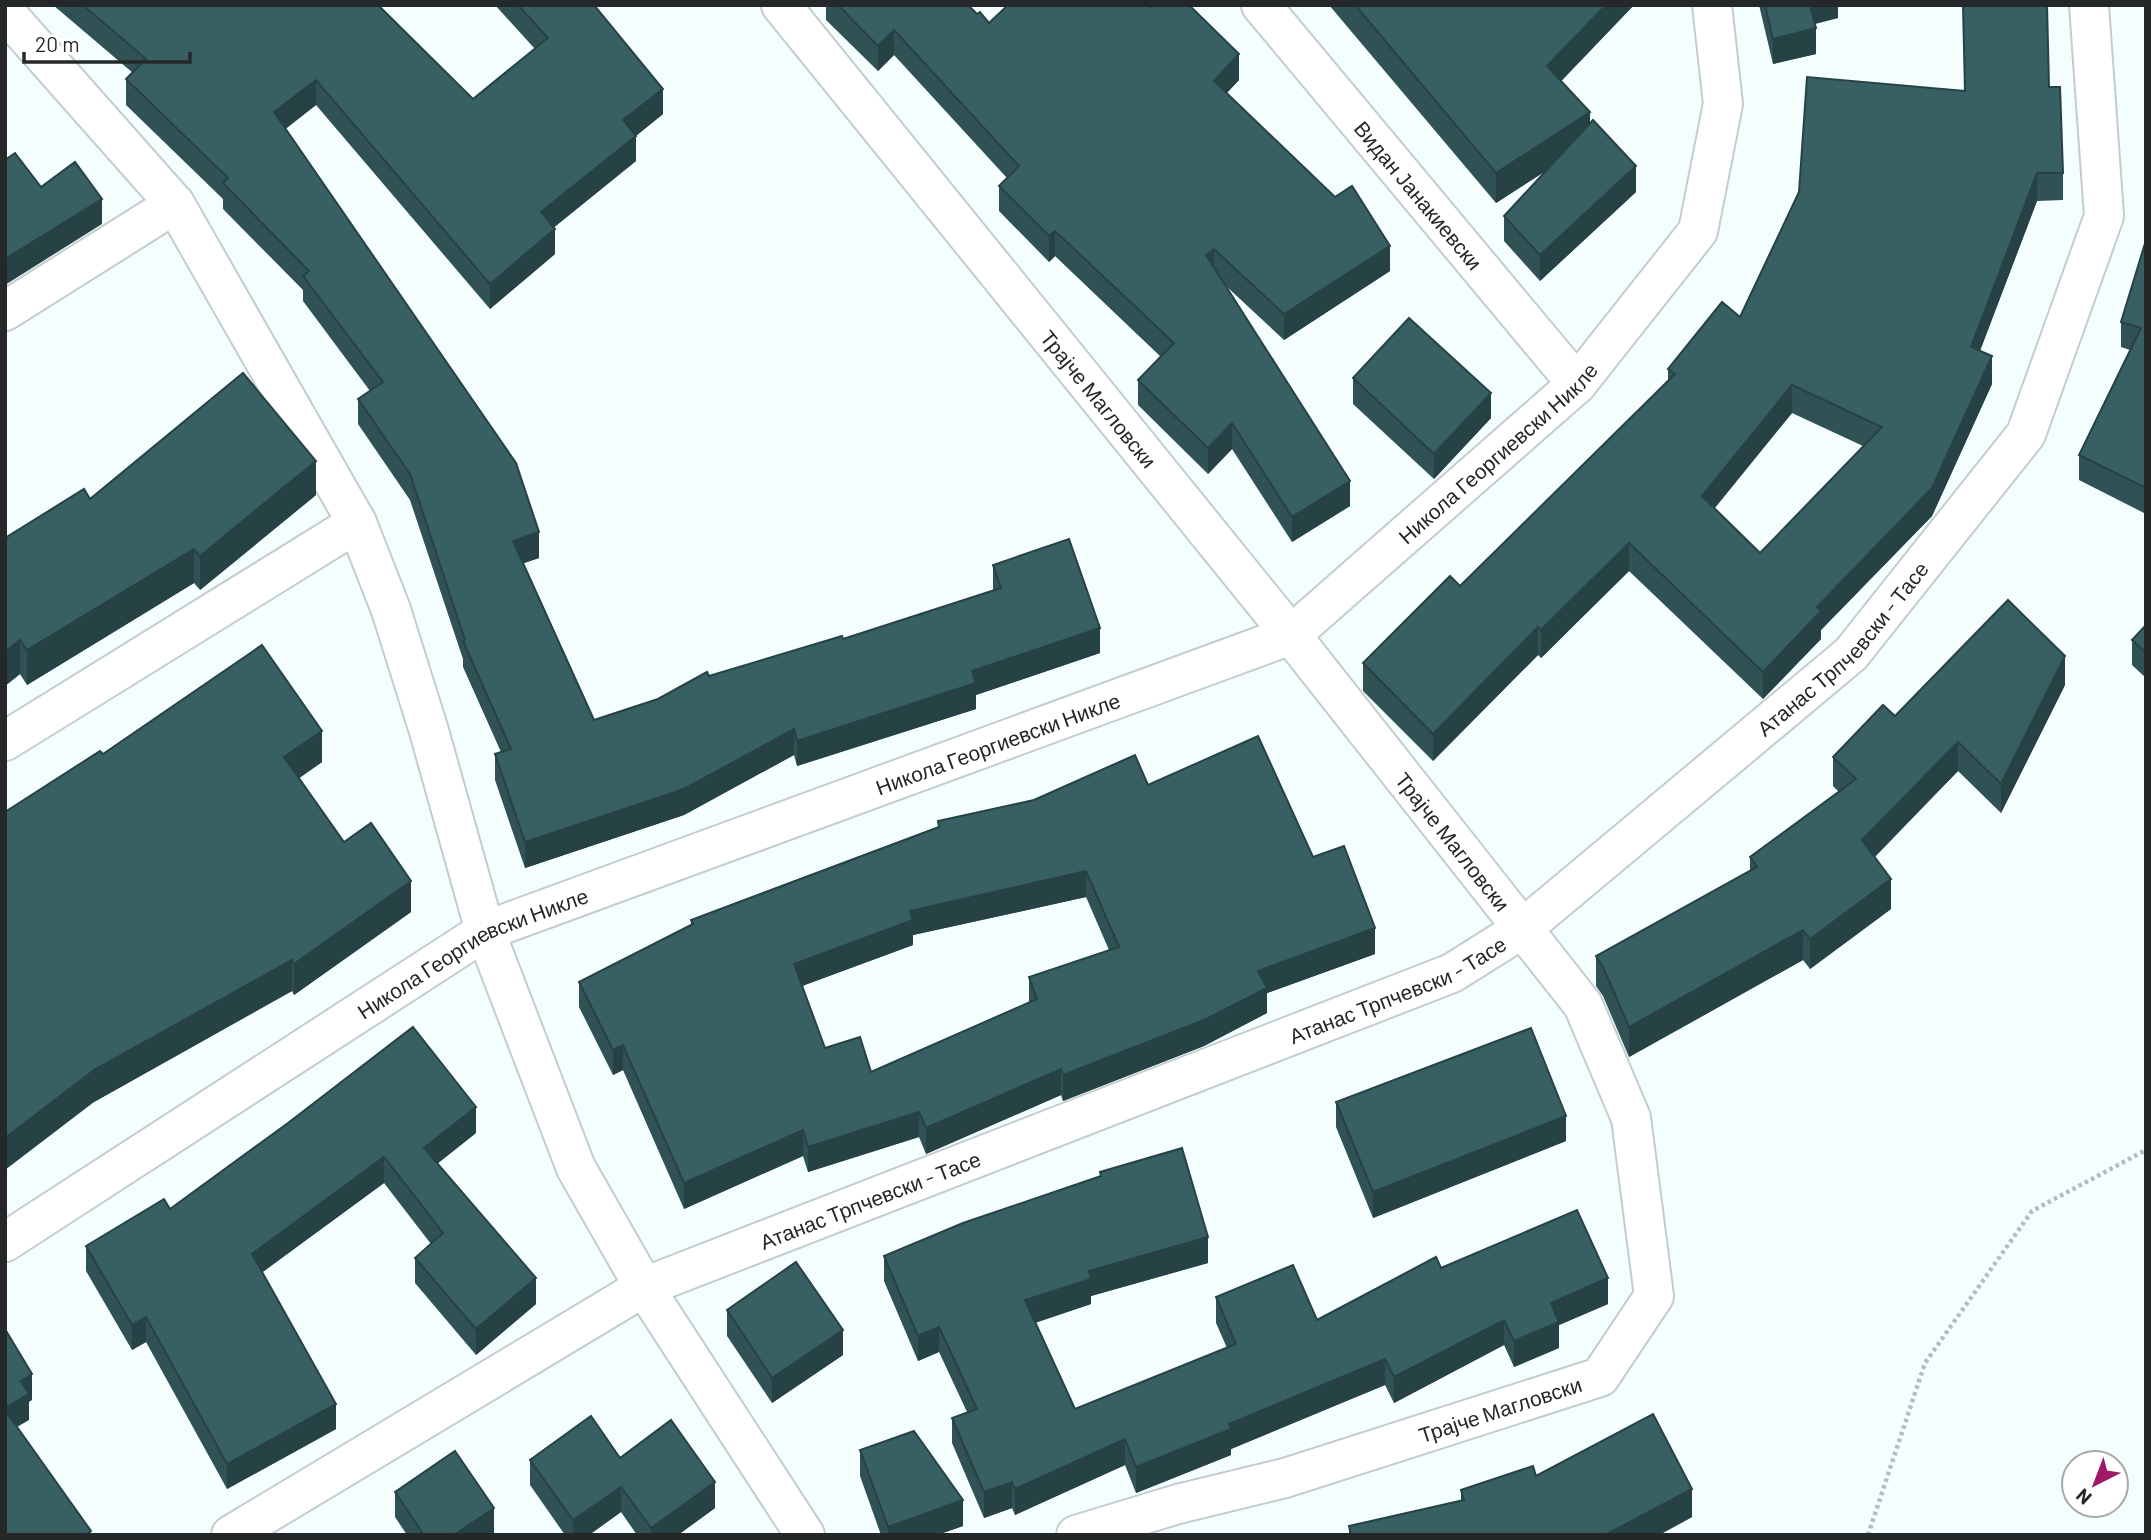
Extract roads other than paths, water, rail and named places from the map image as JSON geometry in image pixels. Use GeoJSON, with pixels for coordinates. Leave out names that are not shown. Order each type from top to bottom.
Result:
{"type":"FeatureCollection","features":[{"type":"Feature","properties":{"kind":"street","name":"Трајче Магловски"},"geometry":{"type":"LineString","coordinates":[[781,5],[1291,635],[1583,1005],[1631,1118],[1654,1296],[1600,1377],[1285,1478],[1178,1504],[1076,1535]]}},
{"type":"Feature","properties":{"kind":"street","name":"Видан Јанакиевски"},"geometry":{"type":"LineString","coordinates":[[1261,5],[1577,384]]}},
{"type":"Feature","properties":{"kind":"street","name":"Никола Георгиевски Никле"},"geometry":{"type":"LineString","coordinates":[[5,1242],[485,931],[1291,635],[1577,384],[1698,231],[1723,104],[1712,5]]}},
{"type":"Feature","properties":{"kind":"street","name":"Атанас Трпчевски - Тасе"},"geometry":{"type":"LineString","coordinates":[[231,1535],[644,1287],[1452,973],[1522,929],[1851,654],[2026,434],[2105,216],[2089,5]]}},
{"type":"Feature","properties":{"kind":"street"},"geometry":{"type":"LineString","coordinates":[[5,12],[175,204],[357,523],[391,610],[429,732],[485,931],[576,1168],[644,1287],[805,1535]]}},
{"type":"Feature","properties":{"kind":"street"},"geometry":{"type":"LineString","coordinates":[[5,311],[175,204]]}},
{"type":"Feature","properties":{"kind":"street"},"geometry":{"type":"LineString","coordinates":[[5,741],[357,523]]}}]}
